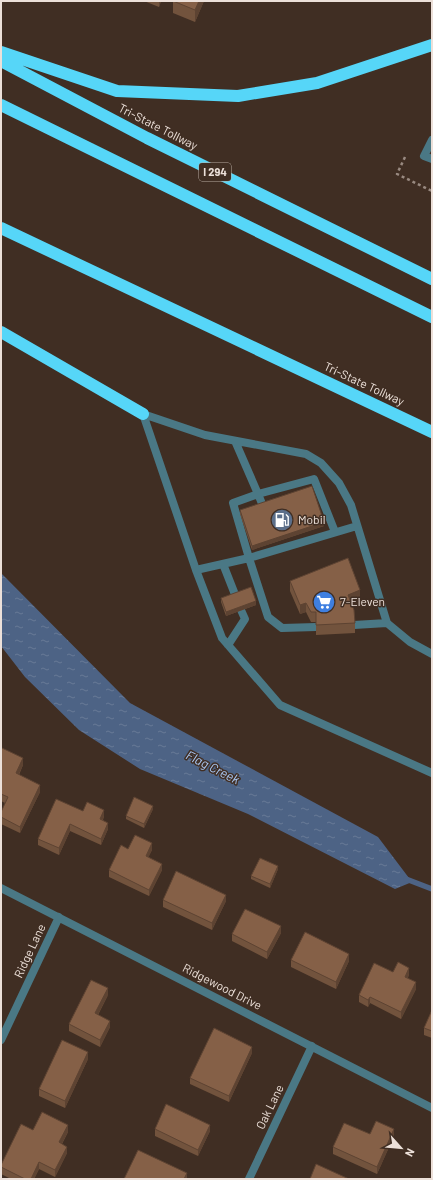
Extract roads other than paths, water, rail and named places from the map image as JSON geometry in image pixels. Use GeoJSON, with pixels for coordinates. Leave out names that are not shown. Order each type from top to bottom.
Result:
{"type":"FeatureCollection","features":[{"type":"Feature","properties":{"kind":"highway"},"geometry":{"type":"LineString","coordinates":[[1,52],[117,91],[238,96],[317,83],[432,45]]}},
{"type":"Feature","properties":{"kind":"highway","name":"Tri-State Tollway"},"geometry":{"type":"LineString","coordinates":[[1,61],[154,141],[432,279]]}},
{"type":"Feature","properties":{"kind":"highway"},"geometry":{"type":"LineString","coordinates":[[1,105],[432,317]]}},
{"type":"Feature","properties":{"kind":"highway","name":"Tri-State Tollway"},"geometry":{"type":"LineString","coordinates":[[1,228],[432,432]]}},
{"type":"Feature","properties":{"kind":"highway"},"geometry":{"type":"LineString","coordinates":[[1,332],[143,414]]}},
{"type":"Feature","properties":{"kind":"street"},"geometry":{"type":"LineString","coordinates":[[432,140],[424,156],[432,159]]}},
{"type":"Feature","properties":{"kind":"street"},"geometry":{"type":"LineString","coordinates":[[143,414],[205,435],[306,454],[321,463],[334,476],[351,505],[387,623],[410,642],[432,654]]}},
{"type":"Feature","properties":{"kind":"street"},"geometry":{"type":"LineString","coordinates":[[143,414],[196,570],[222,638],[280,705],[432,773]]}},
{"type":"Feature","properties":{"kind":"street"},"geometry":{"type":"LineString","coordinates":[[235,441],[263,506]]}},
{"type":"Feature","properties":{"kind":"street"},"geometry":{"type":"LineString","coordinates":[[316,627],[282,628],[268,617],[233,503],[258,494],[314,479],[335,532]]}},
{"type":"Feature","properties":{"kind":"street"},"geometry":{"type":"LineString","coordinates":[[286,486],[290,497]]}},
{"type":"Feature","properties":{"kind":"street"},"geometry":{"type":"LineString","coordinates":[[196,570],[249,558],[277,545],[304,537],[335,532],[357,526]]}},
{"type":"Feature","properties":{"kind":"street"},"geometry":{"type":"LineString","coordinates":[[223,564],[236,597]]}},
{"type":"Feature","properties":{"kind":"street"},"geometry":{"type":"LineString","coordinates":[[228,645],[245,620],[241,610]]}},
{"type":"Feature","properties":{"kind":"street"},"geometry":{"type":"LineString","coordinates":[[354,625],[387,623]]}},
{"type":"Feature","properties":{"kind":"street","name":"Ridgewood Drive"},"geometry":{"type":"LineString","coordinates":[[1,888],[432,1108]]}},
{"type":"Feature","properties":{"kind":"street","name":"Ridge Lane"},"geometry":{"type":"LineString","coordinates":[[1,1040],[59,917]]}},
{"type":"Feature","properties":{"kind":"street","name":"Oak Lane"},"geometry":{"type":"LineString","coordinates":[[249,1179],[312,1046]]}},
{"type":"Feature","properties":{"kind":"water"},"geometry":{"type":"Polygon","coordinates":[[[1,573],[130,703],[378,837],[412,882],[395,889],[248,814],[140,769],[79,730],[25,677],[1,646],[1,573]]]}},
{"type":"Feature","properties":{"kind":"waterway","name":"Flag Creek"},"geometry":{"type":"LineString","coordinates":[[406,879],[432,889]]}},
{"type":"Feature","properties":{"kind":"place","name":"Mobil"},"geometry":{"type":"Point","coordinates":[282,520]}},
{"type":"Feature","properties":{"kind":"place","name":"7-Eleven"},"geometry":{"type":"Point","coordinates":[324,602]}}]}
